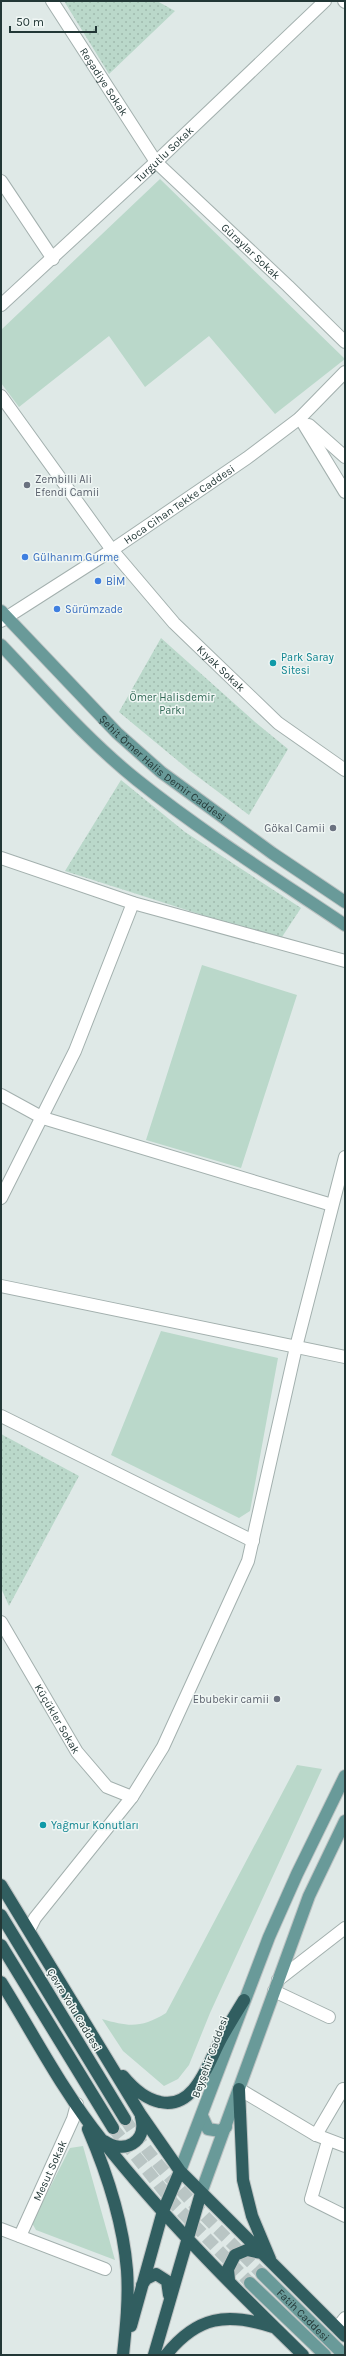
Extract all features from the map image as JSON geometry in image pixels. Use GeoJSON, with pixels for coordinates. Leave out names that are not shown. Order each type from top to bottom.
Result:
{"type":"FeatureCollection","features":[{"type":"Feature","properties":{"kind":"highway"},"geometry":{"type":"LineString","coordinates":[[1,1884],[140,2115],[180,2171],[261,2254],[341,2332]]}},
{"type":"Feature","properties":{"kind":"highway","name":"Çevre Yolu Caddesi"},"geometry":{"type":"LineString","coordinates":[[1,1915],[125,2119]]}},
{"type":"Feature","properties":{"kind":"highway"},"geometry":{"type":"LineString","coordinates":[[1,1945],[113,2128]]}},
{"type":"Feature","properties":{"kind":"highway"},"geometry":{"type":"LineString","coordinates":[[1,1982],[101,2140],[188,2238],[303,2355]]}},
{"type":"Feature","properties":{"kind":"highway"},"geometry":{"type":"LineString","coordinates":[[98,2043],[126,2080],[142,2094],[155,2101],[174,2103],[191,2092],[201,2079],[244,2000]]}},
{"type":"Feature","properties":{"kind":"highway"},"geometry":{"type":"LineString","coordinates":[[239,2089],[243,2180],[252,2216],[273,2266]]}},
{"type":"Feature","properties":{"kind":"highway"},"geometry":{"type":"LineString","coordinates":[[77,2104],[97,2151],[121,2230],[127,2270],[123,2355]]}},
{"type":"Feature","properties":{"kind":"highway"},"geometry":{"type":"LineString","coordinates":[[101,2140],[116,2148],[129,2146],[137,2140],[142,2130],[140,2115]]}},
{"type":"Feature","properties":{"kind":"highway","name":"Beyşehir Caddesi"},"geometry":{"type":"LineString","coordinates":[[123,2355],[163,2211],[180,2171]]}},
{"type":"Feature","properties":{"kind":"highway"},"geometry":{"type":"LineString","coordinates":[[154,2355],[169,2300],[202,2193]]}},
{"type":"Feature","properties":{"kind":"highway"},"geometry":{"type":"LineString","coordinates":[[229,2280],[228,2269],[235,2255],[247,2250],[261,2254]]}},
{"type":"Feature","properties":{"kind":"highway"},"geometry":{"type":"LineString","coordinates":[[141,2287],[150,2275],[156,2274],[163,2277],[170,2290],[169,2300]]}},
{"type":"Feature","properties":{"kind":"highway"},"geometry":{"type":"LineString","coordinates":[[166,2355],[174,2345],[194,2328],[218,2319],[239,2318],[274,2327]]}},
{"type":"Feature","properties":{"kind":"main road","name":"Şehit Ömer Halis Demir Caddesi"},"geometry":{"type":"LineString","coordinates":[[3,617],[117,733],[161,772],[272,853],[345,902]]}},
{"type":"Feature","properties":{"kind":"main road","name":"Şehit Ömer Halis Demir Caddesi"},"geometry":{"type":"LineString","coordinates":[[1,645],[99,746],[136,779],[196,824],[345,925]]}},
{"type":"Feature","properties":{"kind":"main road","name":"Beyşehir Caddesi"},"geometry":{"type":"LineString","coordinates":[[180,2171],[202,2116],[244,2000],[297,1874],[345,1776]]}},
{"type":"Feature","properties":{"kind":"main road"},"geometry":{"type":"LineString","coordinates":[[202,2193],[309,1896],[345,1821]]}},
{"type":"Feature","properties":{"kind":"main road"},"geometry":{"type":"LineString","coordinates":[[202,2116],[208,2129],[220,2131],[226,2127]]}},
{"type":"Feature","properties":{"kind":"main road","name":"Fatih Caddesi"},"geometry":{"type":"LineString","coordinates":[[262,2274],[344,2355]]}},
{"type":"Feature","properties":{"kind":"main road","name":"Fatih Caddesi"},"geometry":{"type":"LineString","coordinates":[[250,2283],[326,2355]]}},
{"type":"Feature","properties":{"kind":"street","name":"Reşadiye Sokak"},"geometry":{"type":"LineString","coordinates":[[52,1],[156,162]]}},
{"type":"Feature","properties":{"kind":"street","name":"Turgutlu Sokak"},"geometry":{"type":"LineString","coordinates":[[1,305],[53,259],[326,1]]}},
{"type":"Feature","properties":{"kind":"street","name":"Güraylar Sokak"},"geometry":{"type":"LineString","coordinates":[[156,162],[288,286],[345,342]]}},
{"type":"Feature","properties":{"kind":"street"},"geometry":{"type":"LineString","coordinates":[[1,181],[53,259]]}},
{"type":"Feature","properties":{"kind":"street","name":"Hoca Cihan Tekke Caddesi"},"geometry":{"type":"LineString","coordinates":[[3,617],[112,550],[247,458],[300,418],[345,372]]}},
{"type":"Feature","properties":{"kind":"street","name":"Kıyak Sokak"},"geometry":{"type":"LineString","coordinates":[[1,396],[112,550],[174,623],[227,676],[278,723],[345,770]]}},
{"type":"Feature","properties":{"kind":"street"},"geometry":{"type":"LineString","coordinates":[[300,418],[345,457]]}},
{"type":"Feature","properties":{"kind":"street"},"geometry":{"type":"LineString","coordinates":[[300,418],[345,492]]}},
{"type":"Feature","properties":{"kind":"street"},"geometry":{"type":"LineString","coordinates":[[1,858],[133,903],[345,960]]}},
{"type":"Feature","properties":{"kind":"street"},"geometry":{"type":"LineString","coordinates":[[1,1198],[43,1118],[75,1051],[133,903]]}},
{"type":"Feature","properties":{"kind":"street"},"geometry":{"type":"LineString","coordinates":[[1,1095],[43,1118],[332,1205]]}},
{"type":"Feature","properties":{"kind":"street"},"geometry":{"type":"LineString","coordinates":[[29,1930],[35,1918],[132,1797],[162,1747],[248,1561],[296,1347],[345,1157]]}},
{"type":"Feature","properties":{"kind":"street"},"geometry":{"type":"LineString","coordinates":[[1,1286],[345,1357]]}},
{"type":"Feature","properties":{"kind":"street"},"geometry":{"type":"LineString","coordinates":[[1,1416],[252,1541]]}},
{"type":"Feature","properties":{"kind":"street","name":"Küçükler Sokak"},"geometry":{"type":"LineString","coordinates":[[1,1622],[77,1752],[107,1786],[132,1797]]}},
{"type":"Feature","properties":{"kind":"street"},"geometry":{"type":"LineString","coordinates":[[329,2017],[276,1985],[345,1928]]}},
{"type":"Feature","properties":{"kind":"street"},"geometry":{"type":"LineString","coordinates":[[239,2089],[316,2135],[328,2141],[345,2146]]}},
{"type":"Feature","properties":{"kind":"street"},"geometry":{"type":"LineString","coordinates":[[316,2135],[343,2089]]}},
{"type":"Feature","properties":{"kind":"street","name":"Mesut Sokak"},"geometry":{"type":"LineString","coordinates":[[20,2236],[73,2119],[77,2104]]}},
{"type":"Feature","properties":{"kind":"street"},"geometry":{"type":"LineString","coordinates":[[328,2141],[311,2199],[345,2216]]}},
{"type":"Feature","properties":{"kind":"street"},"geometry":{"type":"LineString","coordinates":[[1,2229],[105,2269]]}},
{"type":"Feature","properties":{"kind":"street"},"geometry":{"type":"LineString","coordinates":[[341,2332],[345,2318]]}},
{"type":"Feature","properties":{"kind":"green space"},"geometry":{"type":"Polygon","coordinates":[[[64,1],[157,1],[175,11],[109,74],[64,1]]]}},
{"type":"Feature","properties":{"kind":"green space"},"geometry":{"type":"Polygon","coordinates":[[[160,179],[345,359],[275,414],[209,336],[145,387],[109,336],[19,407],[1,383],[1,330],[160,179]]]}},
{"type":"Feature","properties":{"kind":"green space","name":"Ömer Halisdemir Parkı"},"geometry":{"type":"Polygon","coordinates":[[[161,638],[255,722],[288,749],[249,815],[189,770],[119,712],[161,638]]]}},
{"type":"Feature","properties":{"kind":"green space"},"geometry":{"type":"Polygon","coordinates":[[[121,780],[185,832],[301,908],[280,940],[65,871],[121,780]]]}},
{"type":"Feature","properties":{"kind":"green space"},"geometry":{"type":"Polygon","coordinates":[[[202,965],[297,995],[241,1168],[146,1140],[202,965]]]}},
{"type":"Feature","properties":{"kind":"green space"},"geometry":{"type":"Polygon","coordinates":[[[161,1331],[278,1358],[250,1511],[239,1518],[111,1455],[161,1331]]]}},
{"type":"Feature","properties":{"kind":"green space"},"geometry":{"type":"Polygon","coordinates":[[[1,1434],[79,1476],[9,1606],[1,1588],[1,1434]]]}},
{"type":"Feature","properties":{"kind":"green space"},"geometry":{"type":"Polygon","coordinates":[[[297,1765],[322,1769],[210,2013],[189,2065],[178,2079],[164,2086],[123,2051],[102,2019],[120,2024],[135,2025],[150,2021],[166,2013],[297,1765]]]}},
{"type":"Feature","properties":{"kind":"green space"},"geometry":{"type":"Polygon","coordinates":[[[83,2146],[115,2260],[36,2230],[32,2223],[70,2148],[83,2146]]]}},
{"type":"Feature","properties":{"kind":"tunnel"},"geometry":{"type":"LineString","coordinates":[[125,2119],[156,2161],[189,2200],[262,2274]]}},
{"type":"Feature","properties":{"kind":"tunnel"},"geometry":{"type":"LineString","coordinates":[[113,2128],[175,2205],[250,2283]]}},
{"type":"Feature","properties":{"kind":"place","name":"Zembilli Ali Efendi Camii"},"geometry":{"type":"Point","coordinates":[27,485]}},
{"type":"Feature","properties":{"kind":"place","name":"Gülhanım Gurme"},"geometry":{"type":"Point","coordinates":[25,557]}},
{"type":"Feature","properties":{"kind":"place","name":"BİM"},"geometry":{"type":"Point","coordinates":[98,581]}},
{"type":"Feature","properties":{"kind":"place","name":"Sürümzade"},"geometry":{"type":"Point","coordinates":[57,609]}},
{"type":"Feature","properties":{"kind":"place","name":"Park Saray Sitesi"},"geometry":{"type":"Point","coordinates":[273,663]}},
{"type":"Feature","properties":{"kind":"place","name":"Gökal Camii"},"geometry":{"type":"Point","coordinates":[333,828]}},
{"type":"Feature","properties":{"kind":"place","name":"Ebubekir camii"},"geometry":{"type":"Point","coordinates":[277,1699]}},
{"type":"Feature","properties":{"kind":"place","name":"Yağmur Konutları"},"geometry":{"type":"Point","coordinates":[43,1825]}}]}
